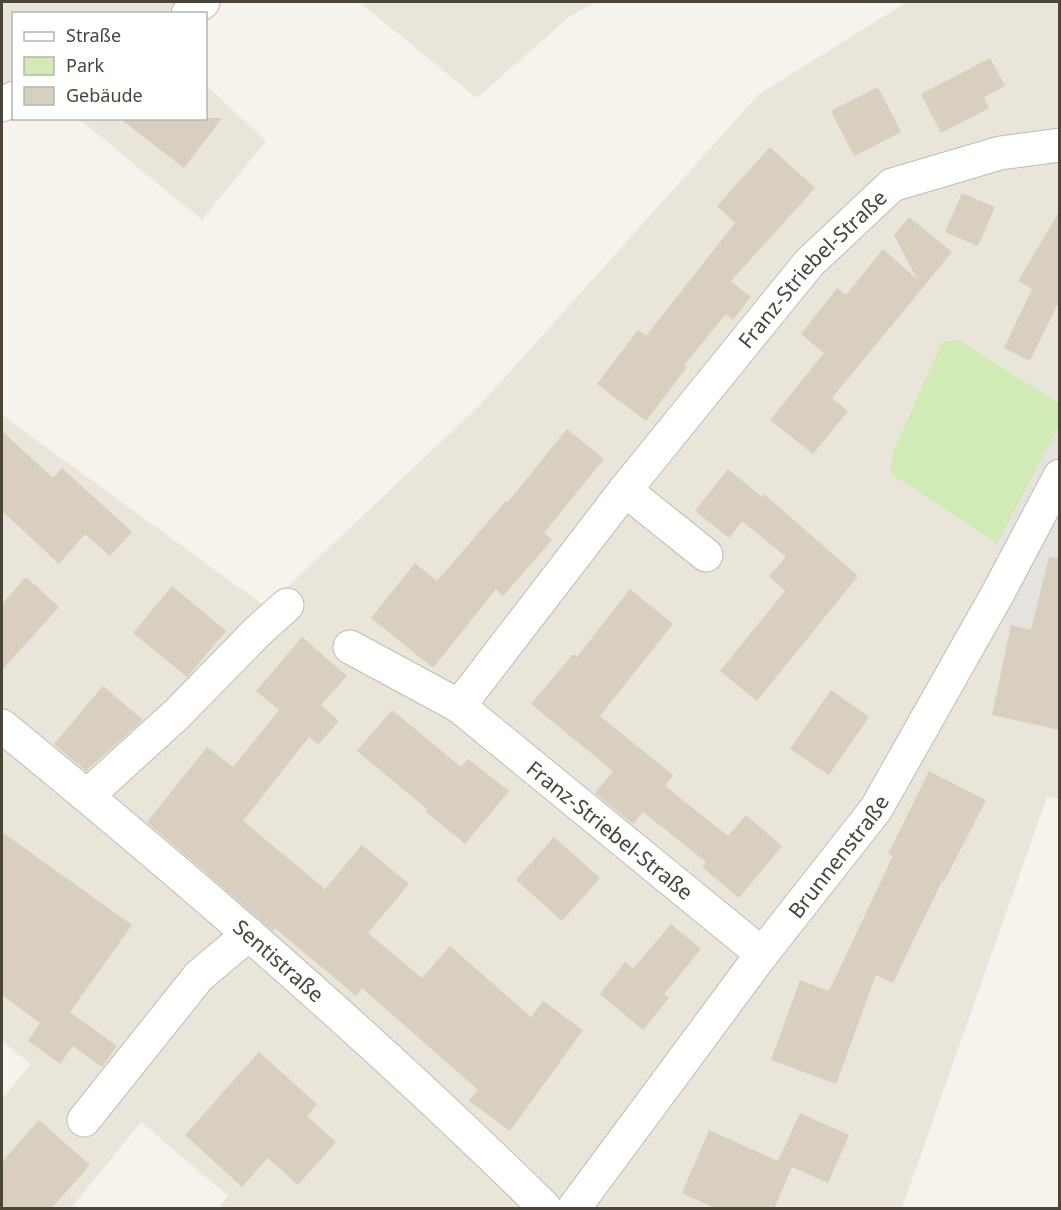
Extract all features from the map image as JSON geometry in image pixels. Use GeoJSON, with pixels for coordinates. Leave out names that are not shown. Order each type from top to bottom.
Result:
{"type":"FeatureCollection","features":[{"type":"Feature","properties":{"kind":"street"},"geometry":{"type":"LineString","coordinates":[[190,12],[203,2]]}},
{"type":"Feature","properties":{"kind":"street","name":"Franz-Striebel-Straße"},"geometry":{"type":"LineString","coordinates":[[459,706],[625,489],[809,263],[892,186],[1000,153],[1059,145]]}},
{"type":"Feature","properties":{"kind":"street","name":"Brunnenstraße"},"geometry":{"type":"LineString","coordinates":[[574,1209],[762,954],[876,809],[998,593],[1059,477]]}},
{"type":"Feature","properties":{"kind":"street"},"geometry":{"type":"LineString","coordinates":[[625,489],[706,555]]}},
{"type":"Feature","properties":{"kind":"street"},"geometry":{"type":"LineString","coordinates":[[87,796],[177,714],[256,633],[287,605]]}},
{"type":"Feature","properties":{"kind":"street","name":"Franz-Striebel-Straße"},"geometry":{"type":"LineString","coordinates":[[350,646],[459,706],[762,954]]}},
{"type":"Feature","properties":{"kind":"street","name":"Sentistraße"},"geometry":{"type":"LineString","coordinates":[[2,726],[249,934],[489,1153],[545,1209]]}},
{"type":"Feature","properties":{"kind":"street"},"geometry":{"type":"LineString","coordinates":[[84,1120],[199,976],[249,934]]}},
{"type":"Feature","properties":{"kind":"shaded area"},"geometry":{"type":"Polygon","coordinates":[[[2,2],[213,2],[203,12],[12,12],[12,118],[2,123],[2,2]]]}},
{"type":"Feature","properties":{"kind":"shaded area"},"geometry":{"type":"Polygon","coordinates":[[[359,2],[597,2],[570,16],[477,98],[359,2]]]}},
{"type":"Feature","properties":{"kind":"shaded area"},"geometry":{"type":"Polygon","coordinates":[[[907,2],[1059,2],[1059,403],[960,341],[890,472],[997,544],[975,616],[1060,640],[1059,799],[1047,797],[902,1208],[219,1208],[228,1196],[141,1122],[71,1208],[2,1208],[2,1099],[31,1064],[2,1041],[2,415],[266,607],[480,405],[759,94],[907,2]]]}},
{"type":"Feature","properties":{"kind":"shaded area"},"geometry":{"type":"Polygon","coordinates":[[[207,86],[266,141],[202,220],[80,120],[207,120],[207,86]]]}},
{"type":"Feature","properties":{"kind":"shaded area"},"geometry":{"type":"Polygon","coordinates":[[[1059,427],[1059,640],[974,616],[997,544],[1059,427]]]}},
{"type":"Feature","properties":{"kind":"green space"},"geometry":{"type":"Polygon","coordinates":[[[959,340],[1059,403],[1059,427],[997,544],[890,473],[893,452],[942,342],[959,340]]]}},
{"type":"Feature","properties":{"kind":"building"},"geometry":{"type":"Polygon","coordinates":[[[990,58],[1005,86],[984,97],[989,108],[941,133],[921,94],[990,58]]]}},
{"type":"Feature","properties":{"kind":"building"},"geometry":{"type":"Polygon","coordinates":[[[878,87],[901,132],[854,156],[831,111],[878,87]]]}},
{"type":"Feature","properties":{"kind":"building"},"geometry":{"type":"Polygon","coordinates":[[[222,118],[184,168],[122,120],[222,118]]]}},
{"type":"Feature","properties":{"kind":"building"},"geometry":{"type":"Polygon","coordinates":[[[770,147],[815,188],[731,281],[751,297],[733,320],[726,314],[684,365],[687,367],[646,421],[597,384],[638,330],[646,336],[735,223],[717,206],[770,147]]]}},
{"type":"Feature","properties":{"kind":"building"},"geometry":{"type":"Polygon","coordinates":[[[962,193],[995,207],[978,246],[945,232],[962,193]]]}},
{"type":"Feature","properties":{"kind":"building"},"geometry":{"type":"Polygon","coordinates":[[[1059,212],[1059,307],[1057,305],[1030,361],[1004,348],[1032,289],[1018,281],[1059,212]]]}},
{"type":"Feature","properties":{"kind":"building"},"geometry":{"type":"Polygon","coordinates":[[[909,217],[952,252],[832,398],[848,411],[813,454],[770,420],[824,353],[801,334],[837,288],[846,295],[883,249],[917,279],[894,235],[909,217]]]}},
{"type":"Feature","properties":{"kind":"building"},"geometry":{"type":"Polygon","coordinates":[[[567,429],[604,459],[544,533],[552,540],[503,596],[496,589],[433,668],[371,618],[415,563],[437,581],[506,501],[508,502],[567,429]]]}},
{"type":"Feature","properties":{"kind":"building"},"geometry":{"type":"Polygon","coordinates":[[[2,431],[53,478],[62,468],[132,532],[110,556],[85,534],[59,564],[2,511],[2,431]]]}},
{"type":"Feature","properties":{"kind":"building"},"geometry":{"type":"Polygon","coordinates":[[[728,469],[762,497],[764,494],[858,576],[757,701],[720,671],[785,591],[769,576],[786,557],[742,521],[729,538],[695,511],[728,469]]]}},
{"type":"Feature","properties":{"kind":"building"},"geometry":{"type":"Polygon","coordinates":[[[1049,557],[1059,558],[1059,730],[992,715],[1011,625],[1031,630],[1049,557]]]}},
{"type":"Feature","properties":{"kind":"building"},"geometry":{"type":"Polygon","coordinates":[[[26,577],[59,607],[2,670],[2,604],[26,577]]]}},
{"type":"Feature","properties":{"kind":"building"},"geometry":{"type":"Polygon","coordinates":[[[172,586],[226,631],[187,677],[133,633],[172,586]]]}},
{"type":"Feature","properties":{"kind":"building"},"geometry":{"type":"Polygon","coordinates":[[[630,589],[673,624],[600,716],[673,775],[665,786],[728,836],[746,815],[782,846],[739,898],[702,867],[706,862],[643,812],[633,824],[595,793],[613,771],[531,704],[573,654],[577,657],[630,589]]]}},
{"type":"Feature","properties":{"kind":"building"},"geometry":{"type":"Polygon","coordinates":[[[302,637],[347,676],[321,705],[339,721],[318,745],[309,737],[243,821],[325,889],[362,845],[409,884],[368,933],[422,978],[450,946],[531,1017],[543,1001],[583,1030],[510,1131],[469,1101],[478,1090],[362,988],[356,996],[275,928],[273,931],[147,822],[207,747],[233,767],[279,710],[256,691],[302,637]]]}},
{"type":"Feature","properties":{"kind":"building"},"geometry":{"type":"Polygon","coordinates":[[[103,686],[143,720],[86,771],[54,744],[103,686]]]}},
{"type":"Feature","properties":{"kind":"building"},"geometry":{"type":"Polygon","coordinates":[[[831,690],[869,717],[829,775],[790,749],[831,690]]]}},
{"type":"Feature","properties":{"kind":"building"},"geometry":{"type":"Polygon","coordinates":[[[392,710],[461,767],[468,759],[509,791],[465,844],[357,751],[392,710]]]}},
{"type":"Feature","properties":{"kind":"building"},"geometry":{"type":"Polygon","coordinates":[[[929,771],[986,800],[944,882],[942,881],[893,983],[876,975],[836,1084],[771,1060],[800,980],[829,991],[893,856],[888,854],[929,771]]]}},
{"type":"Feature","properties":{"kind":"building"},"geometry":{"type":"Polygon","coordinates":[[[2,832],[132,925],[70,1012],[117,1046],[102,1067],[73,1046],[60,1064],[28,1041],[40,1023],[2,995],[2,832]]]}},
{"type":"Feature","properties":{"kind":"building"},"geometry":{"type":"Polygon","coordinates":[[[554,837],[600,878],[562,921],[516,880],[554,837]]]}},
{"type":"Feature","properties":{"kind":"building"},"geometry":{"type":"Polygon","coordinates":[[[671,924],[701,949],[664,994],[669,998],[643,1030],[600,994],[625,962],[633,969],[671,924]]]}},
{"type":"Feature","properties":{"kind":"building"},"geometry":{"type":"Polygon","coordinates":[[[259,1052],[317,1104],[307,1116],[336,1142],[298,1185],[268,1158],[242,1187],[185,1135],[259,1052]]]}},
{"type":"Feature","properties":{"kind":"building"},"geometry":{"type":"Polygon","coordinates":[[[800,1113],[849,1135],[828,1183],[792,1167],[774,1209],[716,1209],[682,1193],[709,1130],[778,1161],[800,1113]]]}},
{"type":"Feature","properties":{"kind":"building"},"geometry":{"type":"Polygon","coordinates":[[[39,1120],[90,1165],[51,1209],[2,1209],[2,1162],[39,1120]]]}}]}
